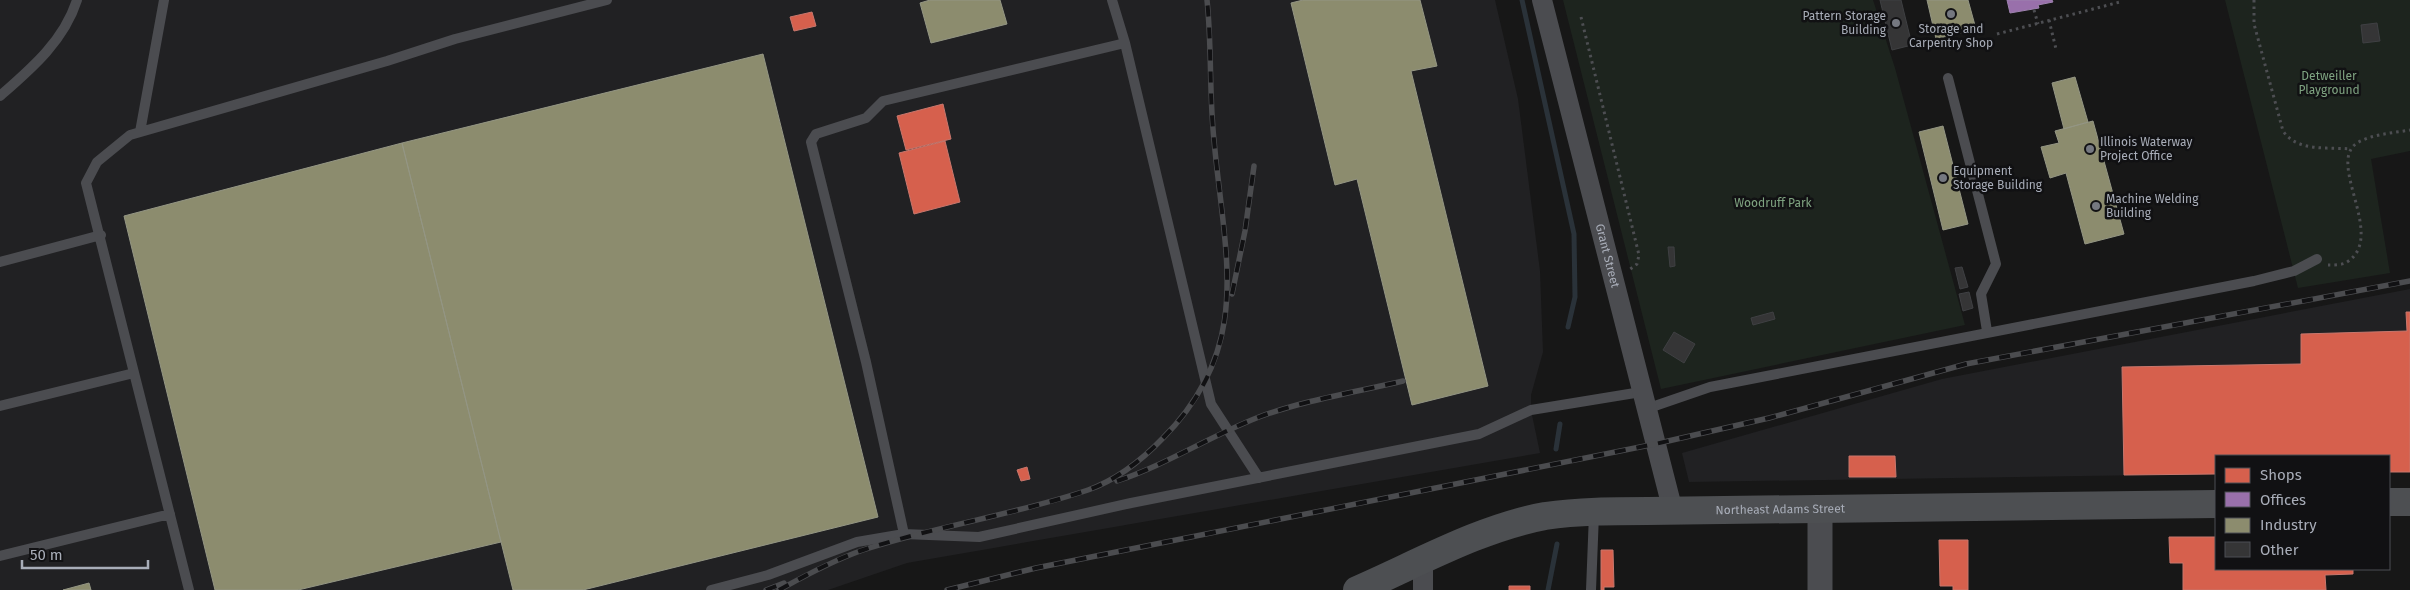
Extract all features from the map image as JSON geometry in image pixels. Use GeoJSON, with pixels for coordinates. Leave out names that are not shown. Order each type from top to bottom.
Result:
{"type":"FeatureCollection","features":[{"type":"Feature","properties":{"kind":"main road"},"geometry":{"type":"LineString","coordinates":[[2390,502],[2410,502]]}},
{"type":"Feature","properties":{"kind":"main road","name":"Northeast Adams Street"},"geometry":{"type":"LineString","coordinates":[[1357,590],[1480,536],[1544,517],[1594,512],[2215,504]]}},
{"type":"Feature","properties":{"kind":"street","name":"Grant Street"},"geometry":{"type":"LineString","coordinates":[[1542,0],[1673,511]]}},
{"type":"Feature","properties":{"kind":"street"},"geometry":{"type":"LineString","coordinates":[[1820,510],[1820,590]]}},
{"type":"Feature","properties":{"kind":"street"},"geometry":{"type":"LineString","coordinates":[[1422,560],[1423,590]]}},
{"type":"Feature","properties":{"kind":"lane"},"geometry":{"type":"LineString","coordinates":[[0,96],[40,61],[56,41],[77,0]]}},
{"type":"Feature","properties":{"kind":"lane"},"geometry":{"type":"LineString","coordinates":[[140,132],[164,0]]}},
{"type":"Feature","properties":{"kind":"lane"},"geometry":{"type":"LineString","coordinates":[[189,590],[101,235],[86,184],[97,162],[130,135],[387,61],[455,39],[606,0]]}},
{"type":"Feature","properties":{"kind":"lane"},"geometry":{"type":"LineString","coordinates":[[1112,0],[1125,43],[1211,404],[1259,478]]}},
{"type":"Feature","properties":{"kind":"lane"},"geometry":{"type":"LineString","coordinates":[[904,534],[866,362],[810,142],[816,134],[866,118],[884,100],[1125,43]]}},
{"type":"Feature","properties":{"kind":"lane"},"geometry":{"type":"LineString","coordinates":[[1948,78],[1996,264],[1981,294],[1987,331]]}},
{"type":"Feature","properties":{"kind":"lane"},"geometry":{"type":"LineString","coordinates":[[0,262],[101,235]]}},
{"type":"Feature","properties":{"kind":"lane"},"geometry":{"type":"LineString","coordinates":[[711,590],[768,576],[857,542],[904,534],[979,536],[1479,434],[1531,410],[1644,400],[1907,350],[1987,331],[2254,281],[2294,271],[2317,259]]}},
{"type":"Feature","properties":{"kind":"lane"},"geometry":{"type":"LineString","coordinates":[[0,406],[87,383],[134,373]]}},
{"type":"Feature","properties":{"kind":"lane"},"geometry":{"type":"LineString","coordinates":[[1591,590],[1594,512]]}},
{"type":"Feature","properties":{"kind":"lane"},"geometry":{"type":"LineString","coordinates":[[0,556],[170,514]]}},
{"type":"Feature","properties":{"kind":"path"},"geometry":{"type":"LineString","coordinates":[[2254,0],[2254,24],[2280,122],[2287,138],[2302,146],[2351,149]]}},
{"type":"Feature","properties":{"kind":"path"},"geometry":{"type":"LineString","coordinates":[[1997,34],[2120,2]]}},
{"type":"Feature","properties":{"kind":"path"},"geometry":{"type":"LineString","coordinates":[[2034,10],[2038,24]]}},
{"type":"Feature","properties":{"kind":"path"},"geometry":{"type":"LineString","coordinates":[[1581,16],[1639,255],[1637,264],[1632,269]]}},
{"type":"Feature","properties":{"kind":"path"},"geometry":{"type":"LineString","coordinates":[[2049,20],[2056,49]]}},
{"type":"Feature","properties":{"kind":"path"},"geometry":{"type":"LineString","coordinates":[[2317,259],[2326,266],[2346,263],[2355,254],[2359,244],[2361,220],[2348,167],[2351,149],[2357,143],[2372,137],[2410,130]]}},
{"type":"Feature","properties":{"kind":"shaded area"},"geometry":{"type":"Polygon","coordinates":[[[0,0],[1495,0],[1518,99],[1540,271],[1543,352],[1531,395],[1531,410],[1540,453],[907,563],[828,590],[0,590],[0,0]]]}},
{"type":"Feature","properties":{"kind":"shaded area"},"geometry":{"type":"Polygon","coordinates":[[[2410,289],[2410,471],[2390,472],[2390,455],[2215,455],[2215,474],[1689,482],[1682,453],[1942,379],[2410,289]]]}},
{"type":"Feature","properties":{"kind":"green space","name":"Woodruff Park"},"geometry":{"type":"Polygon","coordinates":[[[1563,0],[1873,0],[1895,68],[1965,325],[1661,389],[1563,0]]]}},
{"type":"Feature","properties":{"kind":"green space","name":"Detweiller Playground"},"geometry":{"type":"Polygon","coordinates":[[[2225,0],[2410,0],[2410,151],[2371,159],[2390,273],[2298,288],[2225,0]]]}},
{"type":"Feature","properties":{"kind":"building: Shops"},"geometry":{"type":"Polygon","coordinates":[[[812,12],[816,26],[794,31],[790,17],[812,12]]]}},
{"type":"Feature","properties":{"kind":"building: Shops"},"geometry":{"type":"Polygon","coordinates":[[[943,104],[951,139],[906,150],[897,116],[943,104]]]}},
{"type":"Feature","properties":{"kind":"building: Shops"},"geometry":{"type":"Polygon","coordinates":[[[945,141],[960,202],[914,214],[899,153],[945,141]]]}},
{"type":"Feature","properties":{"kind":"building: Shops"},"geometry":{"type":"Polygon","coordinates":[[[2406,312],[2410,312],[2410,472],[2390,472],[2390,455],[2215,455],[2215,474],[2124,475],[2122,367],[2301,364],[2301,334],[2407,331],[2406,312]]]}},
{"type":"Feature","properties":{"kind":"building: Shops"},"geometry":{"type":"Polygon","coordinates":[[[1849,456],[1895,456],[1896,477],[1849,477],[1849,456]]]}},
{"type":"Feature","properties":{"kind":"building: Shops"},"geometry":{"type":"Polygon","coordinates":[[[1027,467],[1030,479],[1021,481],[1017,470],[1027,467]]]}},
{"type":"Feature","properties":{"kind":"building: Shops"},"geometry":{"type":"Polygon","coordinates":[[[2169,537],[2215,537],[2215,570],[2353,570],[2353,574],[2325,575],[2326,590],[2183,590],[2183,563],[2170,563],[2169,537]]]}},
{"type":"Feature","properties":{"kind":"building: Shops"},"geometry":{"type":"Polygon","coordinates":[[[1939,540],[1968,540],[1968,590],[1953,590],[1953,586],[1940,586],[1939,540]]]}},
{"type":"Feature","properties":{"kind":"building: Shops"},"geometry":{"type":"Polygon","coordinates":[[[1601,550],[1613,550],[1614,587],[1604,587],[1604,590],[1601,590],[1601,550]]]}},
{"type":"Feature","properties":{"kind":"building: Shops"},"geometry":{"type":"Polygon","coordinates":[[[1509,586],[1530,586],[1530,590],[1509,590],[1509,586]]]}},
{"type":"Feature","properties":{"kind":"building: Offices"},"geometry":{"type":"Polygon","coordinates":[[[2007,0],[2052,0],[2053,2],[2038,5],[2039,8],[2010,13],[2007,0]]]}},
{"type":"Feature","properties":{"kind":"building: Industry"},"geometry":{"type":"Polygon","coordinates":[[[930,0],[1000,0],[1007,24],[931,43],[920,3],[930,0]]]}},
{"type":"Feature","properties":{"kind":"building: Industry"},"geometry":{"type":"Polygon","coordinates":[[[1303,0],[1420,0],[1437,66],[1411,71],[1488,386],[1412,405],[1357,179],[1335,185],[1291,3],[1303,0]]]}},
{"type":"Feature","properties":{"kind":"building: Industry","name":"Storage and Carpentry Shop"},"geometry":{"type":"Polygon","coordinates":[[[1927,0],[1968,0],[1976,29],[1936,39],[1927,0]]]}},
{"type":"Feature","properties":{"kind":"building: Industry"},"geometry":{"type":"Polygon","coordinates":[[[763,54],[878,517],[583,590],[513,590],[402,143],[763,54]]]}},
{"type":"Feature","properties":{"kind":"building: Industry"},"geometry":{"type":"Polygon","coordinates":[[[2075,77],[2088,122],[2064,129],[2052,83],[2075,77]]]}},
{"type":"Feature","properties":{"kind":"building: Industry","name":"Machine Welding Building"},"geometry":{"type":"Polygon","coordinates":[[[2093,121],[2124,234],[2085,244],[2066,173],[2050,178],[2041,147],[2059,143],[2055,131],[2093,121]]]}},
{"type":"Feature","properties":{"kind":"building: Industry","name":"Equipment Storage Building"},"geometry":{"type":"Polygon","coordinates":[[[1943,126],[1968,224],[1943,230],[1919,132],[1943,126]]]}},
{"type":"Feature","properties":{"kind":"building: Industry"},"geometry":{"type":"Polygon","coordinates":[[[402,143],[501,542],[298,590],[215,590],[124,216],[402,143]]]}},
{"type":"Feature","properties":{"kind":"building: Industry"},"geometry":{"type":"Polygon","coordinates":[[[89,583],[91,590],[63,590],[89,583]]]}},
{"type":"Feature","properties":{"kind":"building: Other","name":"Pattern Storage Building"},"geometry":{"type":"Polygon","coordinates":[[[1880,0],[1901,0],[1912,45],[1892,50],[1880,0]]]}},
{"type":"Feature","properties":{"kind":"building: Other"},"geometry":{"type":"Polygon","coordinates":[[[2377,23],[2380,41],[2363,43],[2361,25],[2377,23]]]}},
{"type":"Feature","properties":{"kind":"building: Other"},"geometry":{"type":"Polygon","coordinates":[[[1668,247],[1674,247],[1675,266],[1670,267],[1668,247]]]}},
{"type":"Feature","properties":{"kind":"building: Other"},"geometry":{"type":"Polygon","coordinates":[[[1962,267],[1968,287],[1960,289],[1955,268],[1962,267]]]}},
{"type":"Feature","properties":{"kind":"building: Other"},"geometry":{"type":"Polygon","coordinates":[[[1969,292],[1973,308],[1963,311],[1959,294],[1969,292]]]}},
{"type":"Feature","properties":{"kind":"building: Other"},"geometry":{"type":"Polygon","coordinates":[[[1773,312],[1775,319],[1753,325],[1751,318],[1773,312]]]}},
{"type":"Feature","properties":{"kind":"building: Other"},"geometry":{"type":"Polygon","coordinates":[[[1674,332],[1695,344],[1684,363],[1663,350],[1674,332]]]}},
{"type":"Feature","properties":{"kind":"waterway"},"geometry":{"type":"LineString","coordinates":[[1522,0],[1574,234],[1575,297],[1568,327]]}},
{"type":"Feature","properties":{"kind":"waterway"},"geometry":{"type":"LineString","coordinates":[[1556,449],[1560,424]]}},
{"type":"Feature","properties":{"kind":"waterway"},"geometry":{"type":"LineString","coordinates":[[1548,590],[1557,544]]}},
{"type":"Feature","properties":{"kind":"railway"},"geometry":{"type":"LineString","coordinates":[[779,590],[810,573],[863,550],[919,534],[1032,507],[1098,486],[1109,481],[1146,454],[1163,438],[1192,403],[1211,368],[1222,333],[1227,297],[1227,260],[1212,123],[1210,35],[1207,0]]}},
{"type":"Feature","properties":{"kind":"railway"},"geometry":{"type":"LineString","coordinates":[[1232,294],[1245,231],[1254,166]]}},
{"type":"Feature","properties":{"kind":"railway"},"geometry":{"type":"LineString","coordinates":[[947,590],[1036,568],[1655,444],[1769,418],[1966,364],[2410,281]]}},
{"type":"Feature","properties":{"kind":"railway"},"geometry":{"type":"LineString","coordinates":[[1117,481],[1153,467],[1223,433],[1276,411],[1403,381]]}},
{"type":"Feature","properties":{"kind":"railway"},"geometry":{"type":"LineString","coordinates":[[766,590],[784,583]]}},
{"type":"Feature","properties":{"kind":"place","name":"Storage and Carpentry Shop"},"geometry":{"type":"Point","coordinates":[1951,14]}},
{"type":"Feature","properties":{"kind":"place","name":"Pattern Storage Building"},"geometry":{"type":"Point","coordinates":[1896,23]}},
{"type":"Feature","properties":{"kind":"place","name":"Illinois Waterway Project Office"},"geometry":{"type":"Point","coordinates":[2090,149]}},
{"type":"Feature","properties":{"kind":"place","name":"Equipment Storage Building"},"geometry":{"type":"Point","coordinates":[1943,178]}},
{"type":"Feature","properties":{"kind":"place","name":"Machine Welding Building"},"geometry":{"type":"Point","coordinates":[2096,206]}}]}
